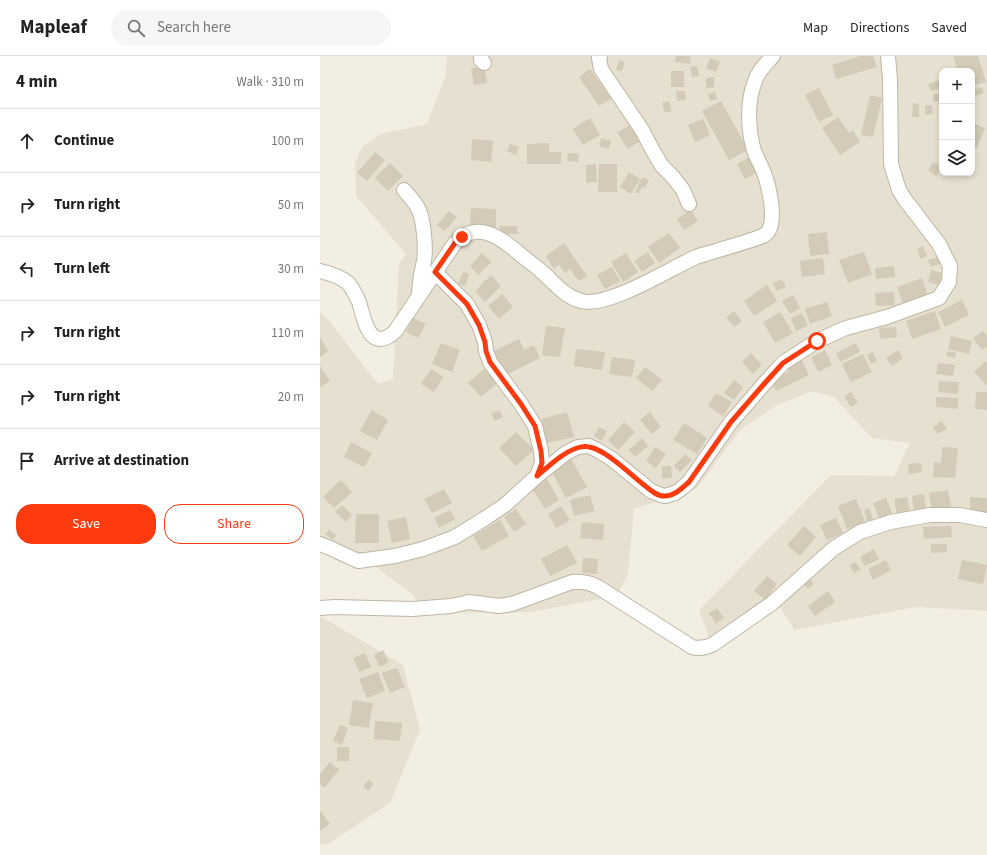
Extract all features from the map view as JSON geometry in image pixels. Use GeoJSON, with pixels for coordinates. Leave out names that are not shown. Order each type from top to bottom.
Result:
{"type":"FeatureCollection","features":[{"type":"Feature","properties":{"kind":"street"},"geometry":{"type":"LineString","coordinates":[[600,56],[601,68],[642,130],[662,166],[683,190],[689,204]]}},
{"type":"Feature","properties":{"kind":"street"},"geometry":{"type":"LineString","coordinates":[[320,271],[331,273],[349,284],[358,300],[369,332],[374,337],[381,339],[389,336],[396,330],[455,243],[470,233],[486,233],[500,239],[541,270],[558,288],[582,302],[608,299],[697,257],[763,236],[769,232],[772,224],[771,206],[764,174],[753,149],[750,134],[750,105],[755,80],[760,70],[773,56]]}},
{"type":"Feature","properties":{"kind":"street"},"geometry":{"type":"LineString","coordinates":[[320,544],[358,560],[395,556],[423,549],[455,537],[484,520],[505,505],[537,476],[566,453],[578,447],[589,446],[599,451],[612,459],[651,491],[661,496],[675,493],[681,490],[689,482],[731,422],[783,363],[817,341],[846,328],[887,317],[939,298],[949,282],[950,266],[939,244],[899,190],[891,164],[890,79],[888,56]]}},
{"type":"Feature","properties":{"kind":"street"},"geometry":{"type":"LineString","coordinates":[[404,190],[419,210],[423,228],[424,253],[419,295]]}},
{"type":"Feature","properties":{"kind":"street"},"geometry":{"type":"LineString","coordinates":[[435,272],[467,304],[479,325],[490,362],[535,426],[541,451],[542,463],[537,476]]}},
{"type":"Feature","properties":{"kind":"street"},"geometry":{"type":"LineString","coordinates":[[320,608],[412,609],[451,606],[468,602],[499,606],[512,604],[572,582],[581,581],[598,587],[692,647],[704,648],[712,645],[771,604],[834,548],[860,532],[891,522],[930,515],[960,515],[987,520]]}},
{"type":"Feature","properties":{"kind":"shaded area"},"geometry":{"type":"Polygon","coordinates":[[[447,56],[987,56],[987,611],[916,607],[794,630],[780,607],[710,640],[699,610],[831,475],[894,476],[910,443],[872,438],[834,397],[813,391],[777,405],[740,430],[697,488],[634,509],[628,574],[617,596],[531,612],[424,613],[412,594],[361,556],[320,538],[320,312],[326,317],[378,384],[393,379],[399,264],[406,254],[356,196],[355,163],[363,146],[381,134],[427,124],[446,75],[447,56]]]}},
{"type":"Feature","properties":{"kind":"shaded area"},"geometry":{"type":"Polygon","coordinates":[[[320,616],[403,665],[420,730],[390,803],[328,844],[320,845],[320,616]]]}},
{"type":"Feature","properties":{"kind":"building"},"geometry":{"type":"Polygon","coordinates":[[[676,56],[691,56],[690,64],[675,62],[676,56]]]}},
{"type":"Feature","properties":{"kind":"building"},"geometry":{"type":"Polygon","coordinates":[[[860,56],[873,56],[877,67],[836,79],[832,65],[860,56]]]}},
{"type":"Feature","properties":{"kind":"building"},"geometry":{"type":"Polygon","coordinates":[[[953,56],[978,56],[986,82],[975,85],[975,68],[957,68],[953,56]]]}},
{"type":"Feature","properties":{"kind":"building"},"geometry":{"type":"Polygon","coordinates":[[[710,58],[720,62],[716,72],[706,68],[710,58]]]}},
{"type":"Feature","properties":{"kind":"building"},"geometry":{"type":"Polygon","coordinates":[[[619,60],[625,62],[622,71],[616,70],[619,60]]]}},
{"type":"Feature","properties":{"kind":"building"},"geometry":{"type":"Polygon","coordinates":[[[484,66],[487,83],[474,85],[471,68],[484,66]]]}},
{"type":"Feature","properties":{"kind":"building"},"geometry":{"type":"Polygon","coordinates":[[[697,66],[699,76],[692,77],[690,67],[697,66]]]}},
{"type":"Feature","properties":{"kind":"building"},"geometry":{"type":"Polygon","coordinates":[[[590,69],[611,99],[599,106],[579,77],[590,69]]]}},
{"type":"Feature","properties":{"kind":"building"},"geometry":{"type":"Polygon","coordinates":[[[671,71],[684,71],[684,87],[671,87],[671,71]]]}},
{"type":"Feature","properties":{"kind":"building"},"geometry":{"type":"Polygon","coordinates":[[[714,77],[714,87],[706,88],[706,78],[714,77]]]}},
{"type":"Feature","properties":{"kind":"building"},"geometry":{"type":"Polygon","coordinates":[[[939,80],[939,89],[930,91],[928,84],[939,80]]]}},
{"type":"Feature","properties":{"kind":"building"},"geometry":{"type":"Polygon","coordinates":[[[982,87],[984,93],[975,96],[975,89],[982,87]]]}},
{"type":"Feature","properties":{"kind":"building"},"geometry":{"type":"Polygon","coordinates":[[[819,88],[833,115],[819,122],[805,95],[819,88]]]}},
{"type":"Feature","properties":{"kind":"building"},"geometry":{"type":"Polygon","coordinates":[[[676,91],[685,91],[686,100],[677,101],[676,91]]]}},
{"type":"Feature","properties":{"kind":"building"},"geometry":{"type":"Polygon","coordinates":[[[715,92],[717,99],[710,101],[708,94],[715,92]]]}},
{"type":"Feature","properties":{"kind":"building"},"geometry":{"type":"Polygon","coordinates":[[[939,93],[939,101],[933,102],[933,94],[939,93]]]}},
{"type":"Feature","properties":{"kind":"building"},"geometry":{"type":"Polygon","coordinates":[[[870,95],[882,98],[873,137],[861,135],[870,95]]]}},
{"type":"Feature","properties":{"kind":"building"},"geometry":{"type":"Polygon","coordinates":[[[669,101],[672,111],[665,113],[662,103],[669,101]]]}},
{"type":"Feature","properties":{"kind":"building"},"geometry":{"type":"Polygon","coordinates":[[[721,101],[748,150],[729,160],[702,111],[721,101]]]}},
{"type":"Feature","properties":{"kind":"building"},"geometry":{"type":"Polygon","coordinates":[[[913,103],[919,104],[919,117],[912,117],[913,103]]]}},
{"type":"Feature","properties":{"kind":"building"},"geometry":{"type":"Polygon","coordinates":[[[925,105],[932,105],[933,114],[925,115],[925,105]]]}},
{"type":"Feature","properties":{"kind":"building"},"geometry":{"type":"Polygon","coordinates":[[[838,117],[849,133],[853,131],[860,142],[840,155],[822,128],[838,117]]]}},
{"type":"Feature","properties":{"kind":"building"},"geometry":{"type":"Polygon","coordinates":[[[590,118],[600,135],[583,145],[573,129],[590,118]]]}},
{"type":"Feature","properties":{"kind":"building"},"geometry":{"type":"Polygon","coordinates":[[[703,119],[710,135],[695,142],[688,125],[703,119]]]}},
{"type":"Feature","properties":{"kind":"building"},"geometry":{"type":"Polygon","coordinates":[[[633,123],[643,139],[628,149],[617,133],[633,123]]]}},
{"type":"Feature","properties":{"kind":"building"},"geometry":{"type":"Polygon","coordinates":[[[975,124],[985,128],[977,148],[975,147],[975,124]]]}},
{"type":"Feature","properties":{"kind":"building"},"geometry":{"type":"Polygon","coordinates":[[[601,138],[611,141],[609,149],[599,146],[601,138]]]}},
{"type":"Feature","properties":{"kind":"building"},"geometry":{"type":"Polygon","coordinates":[[[472,139],[493,141],[491,162],[471,160],[472,139]]]}},
{"type":"Feature","properties":{"kind":"building"},"geometry":{"type":"Polygon","coordinates":[[[549,143],[549,152],[561,152],[561,164],[527,164],[527,144],[549,143]]]}},
{"type":"Feature","properties":{"kind":"building"},"geometry":{"type":"Polygon","coordinates":[[[510,144],[519,147],[516,155],[507,151],[510,144]]]}},
{"type":"Feature","properties":{"kind":"building"},"geometry":{"type":"Polygon","coordinates":[[[375,152],[385,160],[367,181],[357,173],[375,152]]]}},
{"type":"Feature","properties":{"kind":"building"},"geometry":{"type":"Polygon","coordinates":[[[568,153],[579,154],[578,162],[567,161],[568,153]]]}},
{"type":"Feature","properties":{"kind":"building"},"geometry":{"type":"Polygon","coordinates":[[[750,157],[758,172],[745,179],[737,164],[750,157]]]}},
{"type":"Feature","properties":{"kind":"building"},"geometry":{"type":"Polygon","coordinates":[[[933,162],[939,166],[939,172],[936,176],[928,170],[933,162]]]}},
{"type":"Feature","properties":{"kind":"building"},"geometry":{"type":"Polygon","coordinates":[[[390,163],[403,176],[388,191],[375,178],[390,163]]]}},
{"type":"Feature","properties":{"kind":"building"},"geometry":{"type":"Polygon","coordinates":[[[596,164],[597,182],[586,183],[586,165],[596,164]]]}},
{"type":"Feature","properties":{"kind":"building"},"geometry":{"type":"Polygon","coordinates":[[[599,164],[617,164],[617,192],[598,192],[599,164]]]}},
{"type":"Feature","properties":{"kind":"building"},"geometry":{"type":"Polygon","coordinates":[[[629,172],[640,179],[631,194],[620,187],[629,172]]]}},
{"type":"Feature","properties":{"kind":"building"},"geometry":{"type":"Polygon","coordinates":[[[642,177],[649,180],[645,188],[642,187],[638,194],[635,192],[642,177]]]}},
{"type":"Feature","properties":{"kind":"building"},"geometry":{"type":"Polygon","coordinates":[[[471,208],[496,209],[496,228],[470,227],[471,208]]]}},
{"type":"Feature","properties":{"kind":"building"},"geometry":{"type":"Polygon","coordinates":[[[691,210],[698,221],[684,230],[677,219],[691,210]]]}},
{"type":"Feature","properties":{"kind":"building"},"geometry":{"type":"Polygon","coordinates":[[[449,211],[457,217],[445,231],[437,225],[449,211]]]}},
{"type":"Feature","properties":{"kind":"building"},"geometry":{"type":"Polygon","coordinates":[[[499,226],[517,226],[518,234],[500,234],[499,226]]]}},
{"type":"Feature","properties":{"kind":"building"},"geometry":{"type":"Polygon","coordinates":[[[827,232],[829,254],[810,256],[808,234],[827,232]]]}},
{"type":"Feature","properties":{"kind":"building"},"geometry":{"type":"Polygon","coordinates":[[[669,233],[680,248],[659,263],[648,247],[669,233]]]}},
{"type":"Feature","properties":{"kind":"building"},"geometry":{"type":"Polygon","coordinates":[[[564,243],[587,276],[579,281],[570,269],[565,273],[559,265],[554,269],[546,256],[564,243]]]}},
{"type":"Feature","properties":{"kind":"building"},"geometry":{"type":"Polygon","coordinates":[[[923,246],[927,256],[921,259],[917,249],[923,246]]]}},
{"type":"Feature","properties":{"kind":"building"},"geometry":{"type":"Polygon","coordinates":[[[648,252],[655,263],[642,272],[634,261],[648,252]]]}},
{"type":"Feature","properties":{"kind":"building"},"geometry":{"type":"Polygon","coordinates":[[[864,252],[872,274],[848,283],[839,260],[864,252]]]}},
{"type":"Feature","properties":{"kind":"building"},"geometry":{"type":"Polygon","coordinates":[[[482,253],[491,262],[478,275],[470,266],[482,253]]]}},
{"type":"Feature","properties":{"kind":"building"},"geometry":{"type":"Polygon","coordinates":[[[626,253],[638,272],[623,282],[611,262],[626,253]]]}},
{"type":"Feature","properties":{"kind":"building"},"geometry":{"type":"Polygon","coordinates":[[[938,257],[940,264],[931,267],[928,260],[938,257]]]}},
{"type":"Feature","properties":{"kind":"building"},"geometry":{"type":"Polygon","coordinates":[[[823,258],[825,274],[802,277],[800,261],[823,258]]]}},
{"type":"Feature","properties":{"kind":"building"},"geometry":{"type":"Polygon","coordinates":[[[894,266],[895,277],[876,279],[875,268],[894,266]]]}},
{"type":"Feature","properties":{"kind":"building"},"geometry":{"type":"Polygon","coordinates":[[[612,267],[620,281],[605,289],[597,275],[612,267]]]}},
{"type":"Feature","properties":{"kind":"building"},"geometry":{"type":"Polygon","coordinates":[[[931,270],[942,273],[939,285],[928,282],[931,270]]]}},
{"type":"Feature","properties":{"kind":"building"},"geometry":{"type":"Polygon","coordinates":[[[463,272],[469,274],[465,286],[458,284],[463,272]]]}},
{"type":"Feature","properties":{"kind":"building"},"geometry":{"type":"Polygon","coordinates":[[[491,275],[501,286],[485,302],[475,291],[491,275]]]}},
{"type":"Feature","properties":{"kind":"building"},"geometry":{"type":"Polygon","coordinates":[[[922,278],[928,296],[903,304],[897,287],[922,278]]]}},
{"type":"Feature","properties":{"kind":"building"},"geometry":{"type":"Polygon","coordinates":[[[782,279],[786,287],[777,291],[773,283],[782,279]]]}},
{"type":"Feature","properties":{"kind":"building"},"geometry":{"type":"Polygon","coordinates":[[[767,285],[777,301],[754,316],[744,301],[767,285]]]}},
{"type":"Feature","properties":{"kind":"building"},"geometry":{"type":"Polygon","coordinates":[[[894,292],[895,305],[876,306],[875,293],[894,292]]]}},
{"type":"Feature","properties":{"kind":"building"},"geometry":{"type":"Polygon","coordinates":[[[502,294],[513,307],[499,319],[488,306],[502,294]]]}},
{"type":"Feature","properties":{"kind":"building"},"geometry":{"type":"Polygon","coordinates":[[[793,295],[800,308],[790,314],[782,301],[793,295]]]}},
{"type":"Feature","properties":{"kind":"building"},"geometry":{"type":"Polygon","coordinates":[[[962,300],[969,315],[945,327],[938,312],[962,300]]]}},
{"type":"Feature","properties":{"kind":"building"},"geometry":{"type":"Polygon","coordinates":[[[827,302],[832,316],[810,324],[805,309],[827,302]]]}},
{"type":"Feature","properties":{"kind":"building"},"geometry":{"type":"Polygon","coordinates":[[[734,311],[742,321],[734,327],[726,317],[734,311]]]}},
{"type":"Feature","properties":{"kind":"building"},"geometry":{"type":"Polygon","coordinates":[[[935,311],[941,329],[912,339],[906,321],[935,311]]]}},
{"type":"Feature","properties":{"kind":"building"},"geometry":{"type":"Polygon","coordinates":[[[780,312],[793,333],[775,343],[763,322],[780,312]]]}},
{"type":"Feature","properties":{"kind":"building"},"geometry":{"type":"Polygon","coordinates":[[[802,313],[808,326],[796,331],[791,318],[802,313]]]}},
{"type":"Feature","properties":{"kind":"building"},"geometry":{"type":"Polygon","coordinates":[[[413,318],[426,324],[418,338],[406,332],[413,318]]]}},
{"type":"Feature","properties":{"kind":"building"},"geometry":{"type":"Polygon","coordinates":[[[546,326],[565,328],[560,357],[542,355],[546,326]]]}},
{"type":"Feature","properties":{"kind":"building"},"geometry":{"type":"Polygon","coordinates":[[[896,327],[897,337],[880,339],[879,328],[896,327]]]}},
{"type":"Feature","properties":{"kind":"building"},"geometry":{"type":"Polygon","coordinates":[[[983,331],[987,336],[987,347],[982,350],[973,338],[983,331]]]}},
{"type":"Feature","properties":{"kind":"building"},"geometry":{"type":"Polygon","coordinates":[[[951,336],[972,341],[969,354],[948,349],[951,336]]]}},
{"type":"Feature","properties":{"kind":"building"},"geometry":{"type":"Polygon","coordinates":[[[320,337],[328,351],[320,357],[320,337]]]}},
{"type":"Feature","properties":{"kind":"building"},"geometry":{"type":"Polygon","coordinates":[[[519,339],[524,350],[534,345],[540,358],[504,376],[492,352],[519,339]]]}},
{"type":"Feature","properties":{"kind":"building"},"geometry":{"type":"Polygon","coordinates":[[[441,343],[460,350],[452,372],[432,364],[441,343]]]}},
{"type":"Feature","properties":{"kind":"building"},"geometry":{"type":"Polygon","coordinates":[[[856,343],[860,352],[840,362],[836,353],[856,343]]]}},
{"type":"Feature","properties":{"kind":"building"},"geometry":{"type":"Polygon","coordinates":[[[576,349],[605,352],[602,370],[574,366],[576,349]]]}},
{"type":"Feature","properties":{"kind":"building"},"geometry":{"type":"Polygon","coordinates":[[[825,350],[832,365],[818,372],[811,357],[825,350]]]}},
{"type":"Feature","properties":{"kind":"building"},"geometry":{"type":"Polygon","coordinates":[[[898,350],[903,358],[892,366],[886,358],[898,350]]]}},
{"type":"Feature","properties":{"kind":"building"},"geometry":{"type":"Polygon","coordinates":[[[947,351],[956,353],[955,358],[946,356],[947,351]]]}},
{"type":"Feature","properties":{"kind":"building"},"geometry":{"type":"Polygon","coordinates":[[[873,352],[877,361],[871,364],[867,355],[873,352]]]}},
{"type":"Feature","properties":{"kind":"building"},"geometry":{"type":"Polygon","coordinates":[[[751,353],[762,365],[753,374],[742,362],[751,353]]]}},
{"type":"Feature","properties":{"kind":"building"},"geometry":{"type":"Polygon","coordinates":[[[863,354],[872,372],[851,382],[842,364],[863,354]]]}},
{"type":"Feature","properties":{"kind":"building"},"geometry":{"type":"Polygon","coordinates":[[[612,357],[635,360],[632,377],[609,374],[612,357]]]}},
{"type":"Feature","properties":{"kind":"building"},"geometry":{"type":"Polygon","coordinates":[[[801,358],[809,375],[776,391],[771,380],[789,372],[786,366],[801,358]]]}},
{"type":"Feature","properties":{"kind":"building"},"geometry":{"type":"Polygon","coordinates":[[[986,361],[987,384],[986,385],[974,372],[986,361]]]}},
{"type":"Feature","properties":{"kind":"building"},"geometry":{"type":"Polygon","coordinates":[[[938,363],[955,365],[953,376],[936,374],[938,363]]]}},
{"type":"Feature","properties":{"kind":"building"},"geometry":{"type":"Polygon","coordinates":[[[320,366],[330,381],[320,387],[320,366]]]}},
{"type":"Feature","properties":{"kind":"building"},"geometry":{"type":"Polygon","coordinates":[[[645,367],[662,380],[652,391],[636,378],[645,367]]]}},
{"type":"Feature","properties":{"kind":"building"},"geometry":{"type":"Polygon","coordinates":[[[431,369],[443,377],[434,392],[421,384],[431,369]]]}},
{"type":"Feature","properties":{"kind":"building"},"geometry":{"type":"Polygon","coordinates":[[[484,369],[497,383],[481,397],[468,383],[484,369]]]}},
{"type":"Feature","properties":{"kind":"building"},"geometry":{"type":"Polygon","coordinates":[[[734,380],[743,387],[734,400],[724,393],[734,380]]]}},
{"type":"Feature","properties":{"kind":"building"},"geometry":{"type":"Polygon","coordinates":[[[939,381],[959,382],[958,394],[938,392],[939,381]]]}},
{"type":"Feature","properties":{"kind":"building"},"geometry":{"type":"Polygon","coordinates":[[[851,392],[858,403],[851,407],[844,396],[851,392]]]}},
{"type":"Feature","properties":{"kind":"building"},"geometry":{"type":"Polygon","coordinates":[[[976,392],[987,392],[987,410],[975,409],[976,392]]]}},
{"type":"Feature","properties":{"kind":"building"},"geometry":{"type":"Polygon","coordinates":[[[716,393],[732,402],[723,416],[708,406],[716,393]]]}},
{"type":"Feature","properties":{"kind":"building"},"geometry":{"type":"Polygon","coordinates":[[[936,397],[958,398],[958,409],[936,407],[936,397]]]}},
{"type":"Feature","properties":{"kind":"building"},"geometry":{"type":"Polygon","coordinates":[[[372,410],[388,420],[377,440],[360,431],[372,410]]]}},
{"type":"Feature","properties":{"kind":"building"},"geometry":{"type":"Polygon","coordinates":[[[499,410],[503,417],[495,421],[491,414],[499,410]]]}},
{"type":"Feature","properties":{"kind":"building"},"geometry":{"type":"Polygon","coordinates":[[[567,412],[574,437],[547,443],[541,419],[567,412]]]}},
{"type":"Feature","properties":{"kind":"building"},"geometry":{"type":"Polygon","coordinates":[[[650,412],[661,427],[652,434],[640,420],[650,412]]]}},
{"type":"Feature","properties":{"kind":"building"},"geometry":{"type":"Polygon","coordinates":[[[941,421],[947,428],[938,434],[933,428],[941,421]]]}},
{"type":"Feature","properties":{"kind":"building"},"geometry":{"type":"Polygon","coordinates":[[[624,422],[635,432],[618,450],[608,440],[624,422]]]}},
{"type":"Feature","properties":{"kind":"building"},"geometry":{"type":"Polygon","coordinates":[[[684,423],[707,438],[697,454],[673,440],[684,423]]]}},
{"type":"Feature","properties":{"kind":"building"},"geometry":{"type":"Polygon","coordinates":[[[599,427],[607,431],[602,441],[594,436],[599,427]]]}},
{"type":"Feature","properties":{"kind":"building"},"geometry":{"type":"Polygon","coordinates":[[[516,432],[534,450],[516,466],[499,448],[516,432]]]}},
{"type":"Feature","properties":{"kind":"building"},"geometry":{"type":"Polygon","coordinates":[[[642,438],[648,446],[635,457],[629,450],[642,438]]]}},
{"type":"Feature","properties":{"kind":"building"},"geometry":{"type":"Polygon","coordinates":[[[351,442],[372,453],[364,467],[344,457],[351,442]]]}},
{"type":"Feature","properties":{"kind":"building"},"geometry":{"type":"Polygon","coordinates":[[[655,447],[666,454],[656,468],[646,461],[655,447]]]}},
{"type":"Feature","properties":{"kind":"building"},"geometry":{"type":"Polygon","coordinates":[[[942,447],[958,448],[955,478],[933,477],[934,462],[941,463],[942,447]]]}},
{"type":"Feature","properties":{"kind":"building"},"geometry":{"type":"Polygon","coordinates":[[[685,454],[692,460],[680,472],[674,466],[685,454]]]}},
{"type":"Feature","properties":{"kind":"building"},"geometry":{"type":"Polygon","coordinates":[[[571,459],[587,487],[566,498],[551,470],[571,459]]]}},
{"type":"Feature","properties":{"kind":"building"},"geometry":{"type":"Polygon","coordinates":[[[921,463],[922,472],[909,474],[908,464],[921,463]]]}},
{"type":"Feature","properties":{"kind":"building"},"geometry":{"type":"Polygon","coordinates":[[[662,466],[671,466],[672,478],[662,478],[662,466]]]}},
{"type":"Feature","properties":{"kind":"building"},"geometry":{"type":"Polygon","coordinates":[[[547,479],[559,500],[545,509],[532,488],[547,479]]]}},
{"type":"Feature","properties":{"kind":"building"},"geometry":{"type":"Polygon","coordinates":[[[341,480],[352,492],[334,508],[323,497],[341,480]]]}},
{"type":"Feature","properties":{"kind":"building"},"geometry":{"type":"Polygon","coordinates":[[[444,489],[452,503],[432,513],[424,499],[444,489]]]}},
{"type":"Feature","properties":{"kind":"building"},"geometry":{"type":"Polygon","coordinates":[[[948,490],[951,507],[932,510],[929,493],[948,490]]]}},
{"type":"Feature","properties":{"kind":"building"},"geometry":{"type":"Polygon","coordinates":[[[924,494],[926,511],[914,512],[912,496],[924,494]]]}},
{"type":"Feature","properties":{"kind":"building"},"geometry":{"type":"Polygon","coordinates":[[[590,495],[595,511],[574,516],[570,500],[590,495]]]}},
{"type":"Feature","properties":{"kind":"building"},"geometry":{"type":"Polygon","coordinates":[[[907,497],[910,512],[897,515],[894,499],[907,497]]]}},
{"type":"Feature","properties":{"kind":"building"},"geometry":{"type":"Polygon","coordinates":[[[970,497],[987,498],[987,512],[970,512],[970,497]]]}},
{"type":"Feature","properties":{"kind":"building"},"geometry":{"type":"Polygon","coordinates":[[[886,498],[892,513],[879,518],[873,503],[886,498]]]}},
{"type":"Feature","properties":{"kind":"building"},"geometry":{"type":"Polygon","coordinates":[[[856,499],[865,522],[847,529],[838,506],[856,499]]]}},
{"type":"Feature","properties":{"kind":"building"},"geometry":{"type":"Polygon","coordinates":[[[342,505],[352,515],[346,522],[335,512],[342,505]]]}},
{"type":"Feature","properties":{"kind":"building"},"geometry":{"type":"Polygon","coordinates":[[[561,506],[570,520],[556,528],[548,514],[561,506]]]}},
{"type":"Feature","properties":{"kind":"building"},"geometry":{"type":"Polygon","coordinates":[[[869,508],[873,519],[867,521],[864,510],[869,508]]]}},
{"type":"Feature","properties":{"kind":"building"},"geometry":{"type":"Polygon","coordinates":[[[516,509],[526,524],[514,532],[504,517],[516,509]]]}},
{"type":"Feature","properties":{"kind":"building"},"geometry":{"type":"Polygon","coordinates":[[[450,510],[455,519],[439,528],[434,518],[450,510]]]}},
{"type":"Feature","properties":{"kind":"building"},"geometry":{"type":"Polygon","coordinates":[[[356,514],[379,514],[379,543],[355,543],[356,514]]]}},
{"type":"Feature","properties":{"kind":"building"},"geometry":{"type":"Polygon","coordinates":[[[406,517],[410,539],[392,543],[387,521],[406,517]]]}},
{"type":"Feature","properties":{"kind":"building"},"geometry":{"type":"Polygon","coordinates":[[[836,518],[843,533],[827,540],[820,525],[836,518]]]}},
{"type":"Feature","properties":{"kind":"building"},"geometry":{"type":"Polygon","coordinates":[[[500,520],[509,536],[482,551],[473,536],[500,520]]]}},
{"type":"Feature","properties":{"kind":"building"},"geometry":{"type":"Polygon","coordinates":[[[582,522],[604,524],[603,540],[580,538],[582,522]]]}},
{"type":"Feature","properties":{"kind":"building"},"geometry":{"type":"Polygon","coordinates":[[[804,526],[816,537],[800,556],[787,545],[804,526]]]}},
{"type":"Feature","properties":{"kind":"building"},"geometry":{"type":"Polygon","coordinates":[[[951,526],[952,537],[924,539],[923,527],[951,526]]]}},
{"type":"Feature","properties":{"kind":"building"},"geometry":{"type":"Polygon","coordinates":[[[329,530],[336,535],[333,540],[325,534],[329,530]]]}},
{"type":"Feature","properties":{"kind":"building"},"geometry":{"type":"Polygon","coordinates":[[[931,544],[947,544],[947,552],[931,553],[931,544]]]}},
{"type":"Feature","properties":{"kind":"building"},"geometry":{"type":"Polygon","coordinates":[[[567,545],[577,563],[550,576],[541,559],[567,545]]]}},
{"type":"Feature","properties":{"kind":"building"},"geometry":{"type":"Polygon","coordinates":[[[874,549],[879,559],[865,566],[860,557],[874,549]]]}},
{"type":"Feature","properties":{"kind":"building"},"geometry":{"type":"Polygon","coordinates":[[[583,558],[598,559],[597,574],[582,573],[583,558]]]}},
{"type":"Feature","properties":{"kind":"building"},"geometry":{"type":"Polygon","coordinates":[[[886,560],[891,570],[873,580],[868,569],[886,560]]]}},
{"type":"Feature","properties":{"kind":"building"},"geometry":{"type":"Polygon","coordinates":[[[962,560],[987,565],[983,584],[958,579],[962,560]]]}},
{"type":"Feature","properties":{"kind":"building"},"geometry":{"type":"Polygon","coordinates":[[[856,562],[861,570],[854,573],[849,565],[856,562]]]}},
{"type":"Feature","properties":{"kind":"building"},"geometry":{"type":"Polygon","coordinates":[[[767,576],[777,584],[765,600],[754,591],[767,576]]]}},
{"type":"Feature","properties":{"kind":"building"},"geometry":{"type":"Polygon","coordinates":[[[810,579],[814,584],[808,589],[804,585],[810,579]]]}},
{"type":"Feature","properties":{"kind":"building"},"geometry":{"type":"Polygon","coordinates":[[[828,591],[835,602],[815,616],[808,606],[828,591]]]}},
{"type":"Feature","properties":{"kind":"building"},"geometry":{"type":"Polygon","coordinates":[[[717,608],[724,618],[716,624],[709,613],[717,608]]]}},
{"type":"Feature","properties":{"kind":"building"},"geometry":{"type":"Polygon","coordinates":[[[383,650],[389,662],[380,667],[374,655],[383,650]]]}},
{"type":"Feature","properties":{"kind":"building"},"geometry":{"type":"Polygon","coordinates":[[[365,653],[371,667],[359,672],[353,658],[365,653]]]}},
{"type":"Feature","properties":{"kind":"building"},"geometry":{"type":"Polygon","coordinates":[[[397,668],[405,687],[390,693],[382,673],[397,668]]]}},
{"type":"Feature","properties":{"kind":"building"},"geometry":{"type":"Polygon","coordinates":[[[378,672],[385,691],[367,698],[359,679],[378,672]]]}},
{"type":"Feature","properties":{"kind":"building"},"geometry":{"type":"Polygon","coordinates":[[[353,700],[373,703],[369,728],[349,725],[353,700]]]}},
{"type":"Feature","properties":{"kind":"building"},"geometry":{"type":"Polygon","coordinates":[[[375,721],[402,723],[400,741],[374,739],[375,721]]]}},
{"type":"Feature","properties":{"kind":"building"},"geometry":{"type":"Polygon","coordinates":[[[340,725],[348,728],[342,745],[333,741],[340,725]]]}},
{"type":"Feature","properties":{"kind":"building"},"geometry":{"type":"Polygon","coordinates":[[[337,747],[349,747],[349,761],[337,761],[337,747]]]}},
{"type":"Feature","properties":{"kind":"building"},"geometry":{"type":"Polygon","coordinates":[[[330,762],[339,770],[324,788],[320,784],[320,774],[330,762]]]}},
{"type":"Feature","properties":{"kind":"building"},"geometry":{"type":"Polygon","coordinates":[[[369,780],[374,784],[368,791],[363,786],[369,780]]]}},
{"type":"Feature","properties":{"kind":"building"},"geometry":{"type":"Polygon","coordinates":[[[320,812],[330,824],[320,831],[320,812]]]}},
{"type":"Feature","properties":{"kind":"route"},"geometry":{"type":"LineString","coordinates":[[462,237],[455,243],[435,272],[467,304],[479,325],[490,362],[521,404],[535,426],[541,451],[542,463],[537,476],[566,453],[578,447],[589,446],[612,459],[651,491],[661,496],[675,493],[681,490],[689,482],[731,422],[783,363],[817,341]]}}]}
